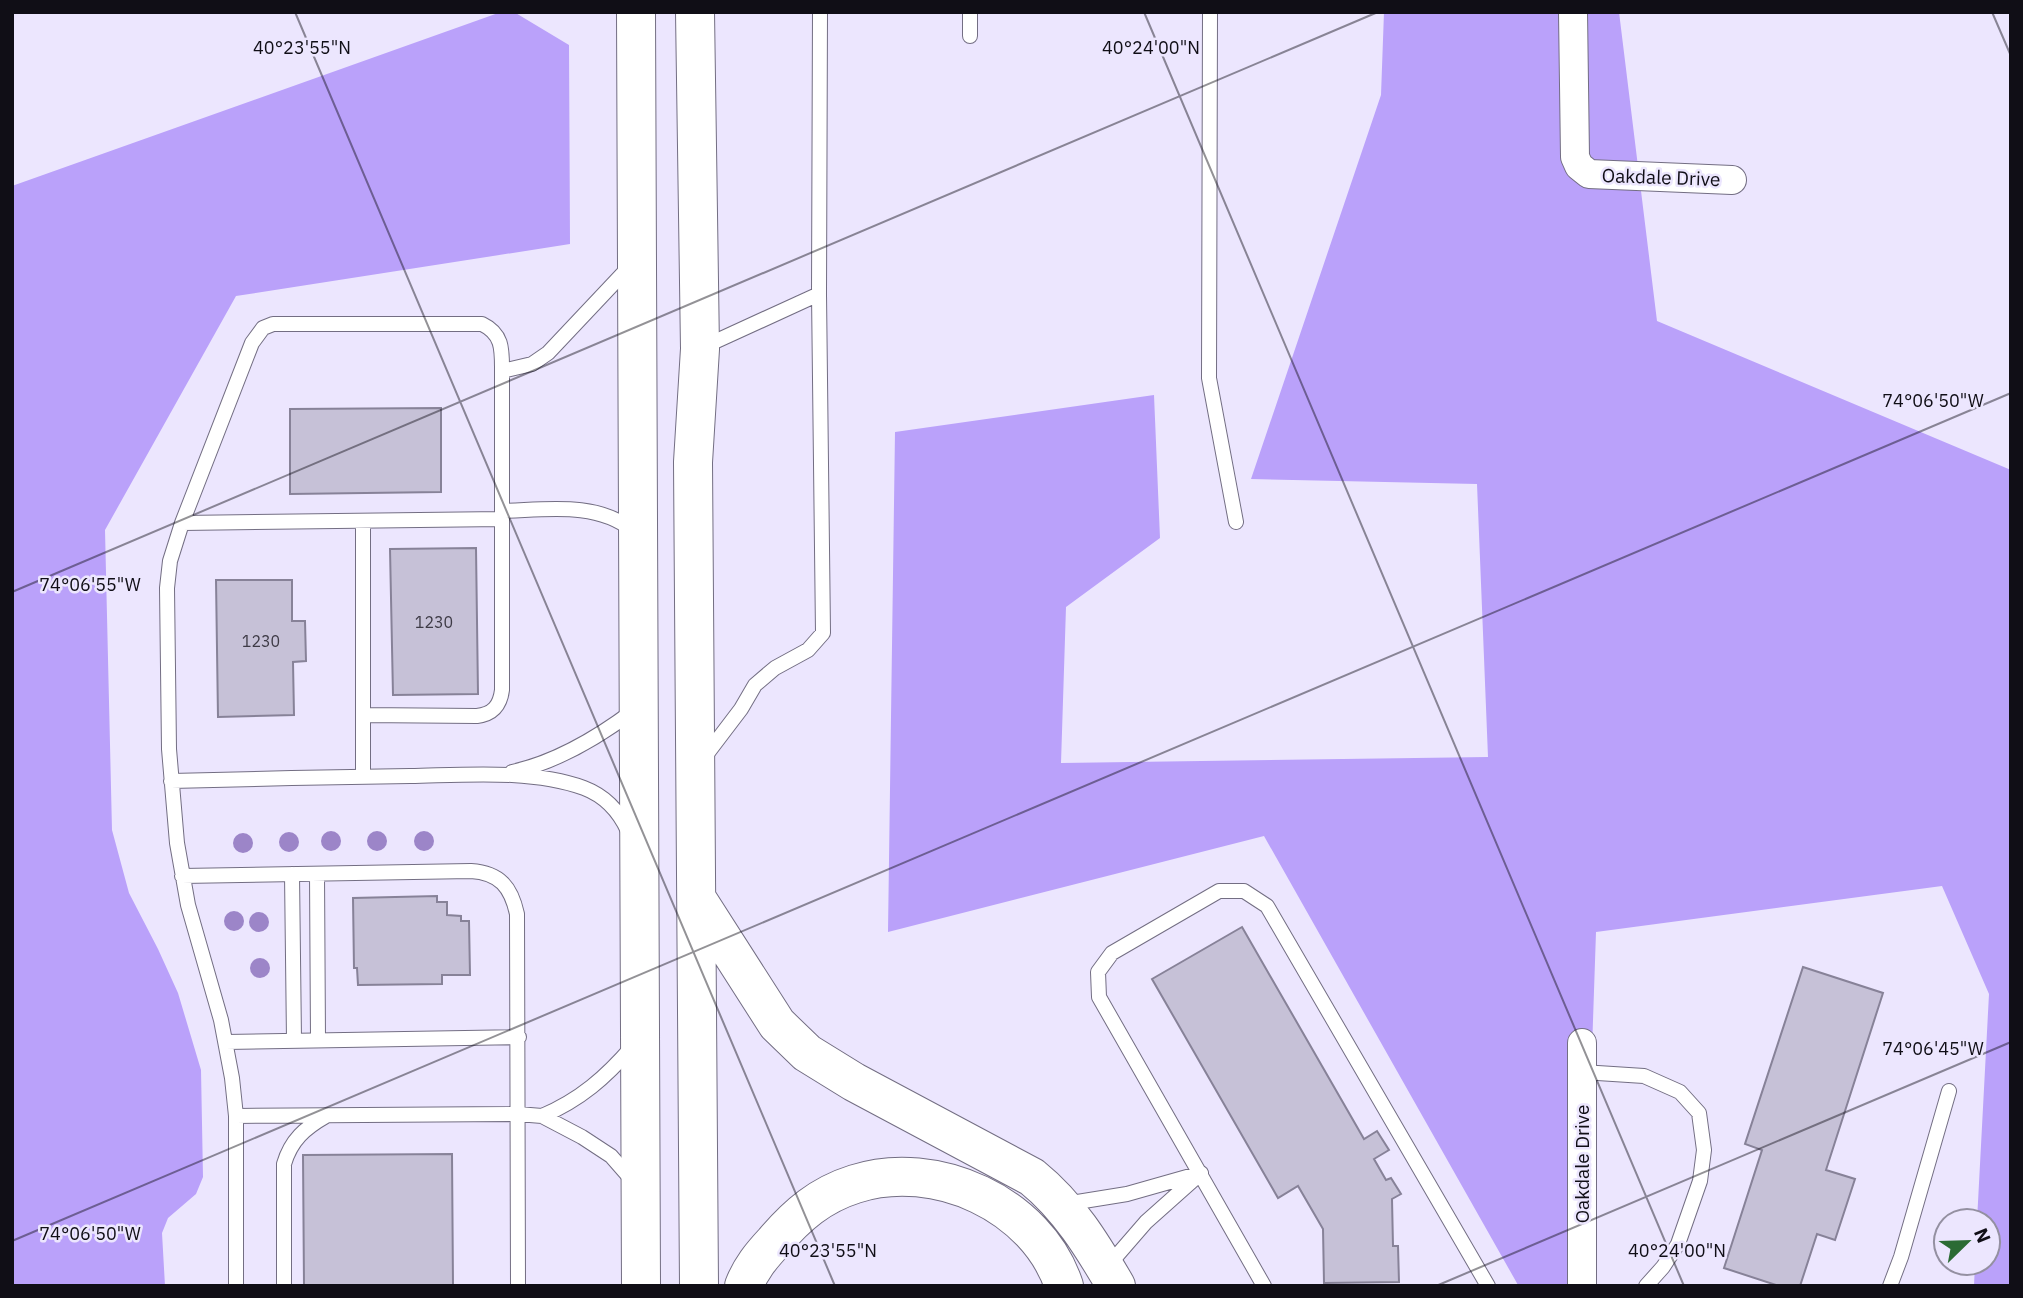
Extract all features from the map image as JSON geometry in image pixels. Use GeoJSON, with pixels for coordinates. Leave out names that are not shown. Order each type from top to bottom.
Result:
{"type":"FeatureCollection","features":[{"type":"Feature","properties":{"kind":"highway"},"geometry":{"type":"LineString","coordinates":[[636,12],[641,1286]]}},
{"type":"Feature","properties":{"kind":"highway"},"geometry":{"type":"LineString","coordinates":[[695,12],[700,349],[693,462],[699,1286]]}},
{"type":"Feature","properties":{"kind":"highway"},"geometry":{"type":"LineString","coordinates":[[696,898],[777,1024],[807,1054],[1032,1177],[1072,1216],[1111,1277]]}},
{"type":"Feature","properties":{"kind":"highway"},"geometry":{"type":"LineString","coordinates":[[744,1286],[751,1268],[795,1217],[821,1199],[853,1184],[892,1177],[931,1179],[965,1188],[999,1205],[1029,1229],[1044,1247],[1064,1286]]}},
{"type":"Feature","properties":{"kind":"street","name":"Oakdale Drive"},"geometry":{"type":"LineString","coordinates":[[1573,12],[1575,157],[1579,166],[1589,174],[1732,180]]}},
{"type":"Feature","properties":{"kind":"street","name":"Oakdale Drive"},"geometry":{"type":"LineString","coordinates":[[1581,1043],[1582,1286]]}},
{"type":"Feature","properties":{"kind":"lane"},"geometry":{"type":"LineString","coordinates":[[696,768],[741,709],[755,685],[775,668],[808,650],[823,634],[819,294],[820,12]]}},
{"type":"Feature","properties":{"kind":"lane"},"geometry":{"type":"LineString","coordinates":[[970,12],[970,36]]}},
{"type":"Feature","properties":{"kind":"lane"},"geometry":{"type":"LineString","coordinates":[[1210,12],[1209,378],[1236,522]]}},
{"type":"Feature","properties":{"kind":"lane"},"geometry":{"type":"LineString","coordinates":[[502,371],[532,364],[548,353],[636,259]]}},
{"type":"Feature","properties":{"kind":"lane"},"geometry":{"type":"LineString","coordinates":[[700,349],[819,294]]}},
{"type":"Feature","properties":{"kind":"lane"},"geometry":{"type":"LineString","coordinates":[[236,1286],[236,1116],[226,1042],[196,939],[182,876],[171,781],[167,589],[170,561],[182,523],[252,343],[263,328],[273,324],[482,324],[492,328],[499,336],[502,347],[502,690],[498,705],[491,712],[477,716],[363,715]]}},
{"type":"Feature","properties":{"kind":"lane"},"geometry":{"type":"LineString","coordinates":[[182,523],[363,521],[587,510],[622,522],[638,534]]}},
{"type":"Feature","properties":{"kind":"lane"},"geometry":{"type":"LineString","coordinates":[[363,521],[363,777]]}},
{"type":"Feature","properties":{"kind":"lane"},"geometry":{"type":"LineString","coordinates":[[500,775],[555,759],[611,727],[640,706]]}},
{"type":"Feature","properties":{"kind":"lane"},"geometry":{"type":"LineString","coordinates":[[171,781],[500,775],[560,782],[598,794],[618,812],[635,845],[640,865]]}},
{"type":"Feature","properties":{"kind":"lane"},"geometry":{"type":"LineString","coordinates":[[182,876],[471,871],[485,872],[499,878],[509,888],[517,914],[517,1286]]}},
{"type":"Feature","properties":{"kind":"lane"},"geometry":{"type":"LineString","coordinates":[[292,874],[294,1040]]}},
{"type":"Feature","properties":{"kind":"lane"},"geometry":{"type":"LineString","coordinates":[[317,874],[318,1039]]}},
{"type":"Feature","properties":{"kind":"lane"},"geometry":{"type":"LineString","coordinates":[[1264,1286],[1099,997],[1098,972],[1112,953],[1219,891],[1244,891],[1267,906],[1488,1286]]}},
{"type":"Feature","properties":{"kind":"lane"},"geometry":{"type":"LineString","coordinates":[[226,1042],[519,1037]]}},
{"type":"Feature","properties":{"kind":"lane"},"geometry":{"type":"LineString","coordinates":[[542,1116],[583,1095],[609,1073],[640,1038]]}},
{"type":"Feature","properties":{"kind":"lane"},"geometry":{"type":"LineString","coordinates":[[1582,1072],[1644,1076],[1679,1092],[1699,1113],[1704,1150],[1700,1181],[1678,1244],[1646,1286]]}},
{"type":"Feature","properties":{"kind":"lane"},"geometry":{"type":"LineString","coordinates":[[1890,1286],[1901,1257],[1949,1091]]}},
{"type":"Feature","properties":{"kind":"lane"},"geometry":{"type":"LineString","coordinates":[[284,1286],[284,1164],[287,1152],[296,1137],[328,1115]]}},
{"type":"Feature","properties":{"kind":"lane"},"geometry":{"type":"LineString","coordinates":[[236,1116],[542,1116],[611,1156],[642,1193]]}},
{"type":"Feature","properties":{"kind":"lane"},"geometry":{"type":"LineString","coordinates":[[1062,1205],[1127,1194],[1201,1173]]}},
{"type":"Feature","properties":{"kind":"lane"},"geometry":{"type":"LineString","coordinates":[[1111,1277],[1146,1222],[1201,1173]]}},
{"type":"Feature","properties":{"kind":"shaded area"},"geometry":{"type":"Polygon","coordinates":[[[501,12],[514,12],[569,45],[570,244],[236,296],[105,530],[112,830],[129,893],[178,993],[201,1070],[203,1177],[196,1194],[168,1218],[162,1233],[165,1286],[12,1286],[12,186],[501,12]]]}},
{"type":"Feature","properties":{"kind":"shaded area"},"geometry":{"type":"Polygon","coordinates":[[[1384,12],[1619,12],[1657,321],[2011,470],[2011,1286],[1974,1286],[1974,1277],[2002,1277],[2002,1207],[1978,1207],[1989,994],[1942,886],[1596,932],[1584,1286],[1518,1285],[1264,836],[888,932],[895,432],[1154,395],[1160,538],[1066,607],[1061,763],[1488,757],[1477,484],[1251,479],[1381,95],[1384,12]]]}},
{"type":"Feature","properties":{"kind":"building"},"geometry":{"type":"Polygon","coordinates":[[[441,408],[441,492],[290,494],[290,409],[441,408]]]}},
{"type":"Feature","properties":{"kind":"building"},"geometry":{"type":"Polygon","coordinates":[[[476,548],[478,694],[393,695],[390,549],[476,548]]]}},
{"type":"Feature","properties":{"kind":"building"},"geometry":{"type":"Polygon","coordinates":[[[216,580],[292,580],[292,621],[305,621],[306,661],[293,662],[294,715],[218,717],[216,580]]]}},
{"type":"Feature","properties":{"kind":"building"},"geometry":{"type":"Polygon","coordinates":[[[437,896],[437,902],[447,902],[447,915],[461,916],[461,921],[469,921],[470,975],[442,975],[442,984],[358,985],[357,968],[354,968],[353,898],[437,896]]]}},
{"type":"Feature","properties":{"kind":"building"},"geometry":{"type":"Polygon","coordinates":[[[1242,927],[1364,1139],[1377,1131],[1389,1150],[1374,1159],[1386,1180],[1391,1178],[1401,1194],[1392,1199],[1393,1246],[1398,1246],[1399,1282],[1324,1283],[1323,1229],[1298,1186],[1278,1198],[1152,979],[1242,927]]]}},
{"type":"Feature","properties":{"kind":"building"},"geometry":{"type":"Polygon","coordinates":[[[1803,967],[1883,993],[1826,1170],[1855,1179],[1835,1240],[1817,1234],[1800,1286],[1779,1286],[1724,1268],[1762,1150],[1745,1144],[1803,967]]]}},
{"type":"Feature","properties":{"kind":"building"},"geometry":{"type":"Polygon","coordinates":[[[452,1154],[453,1286],[304,1286],[303,1155],[452,1154]]]}}]}
